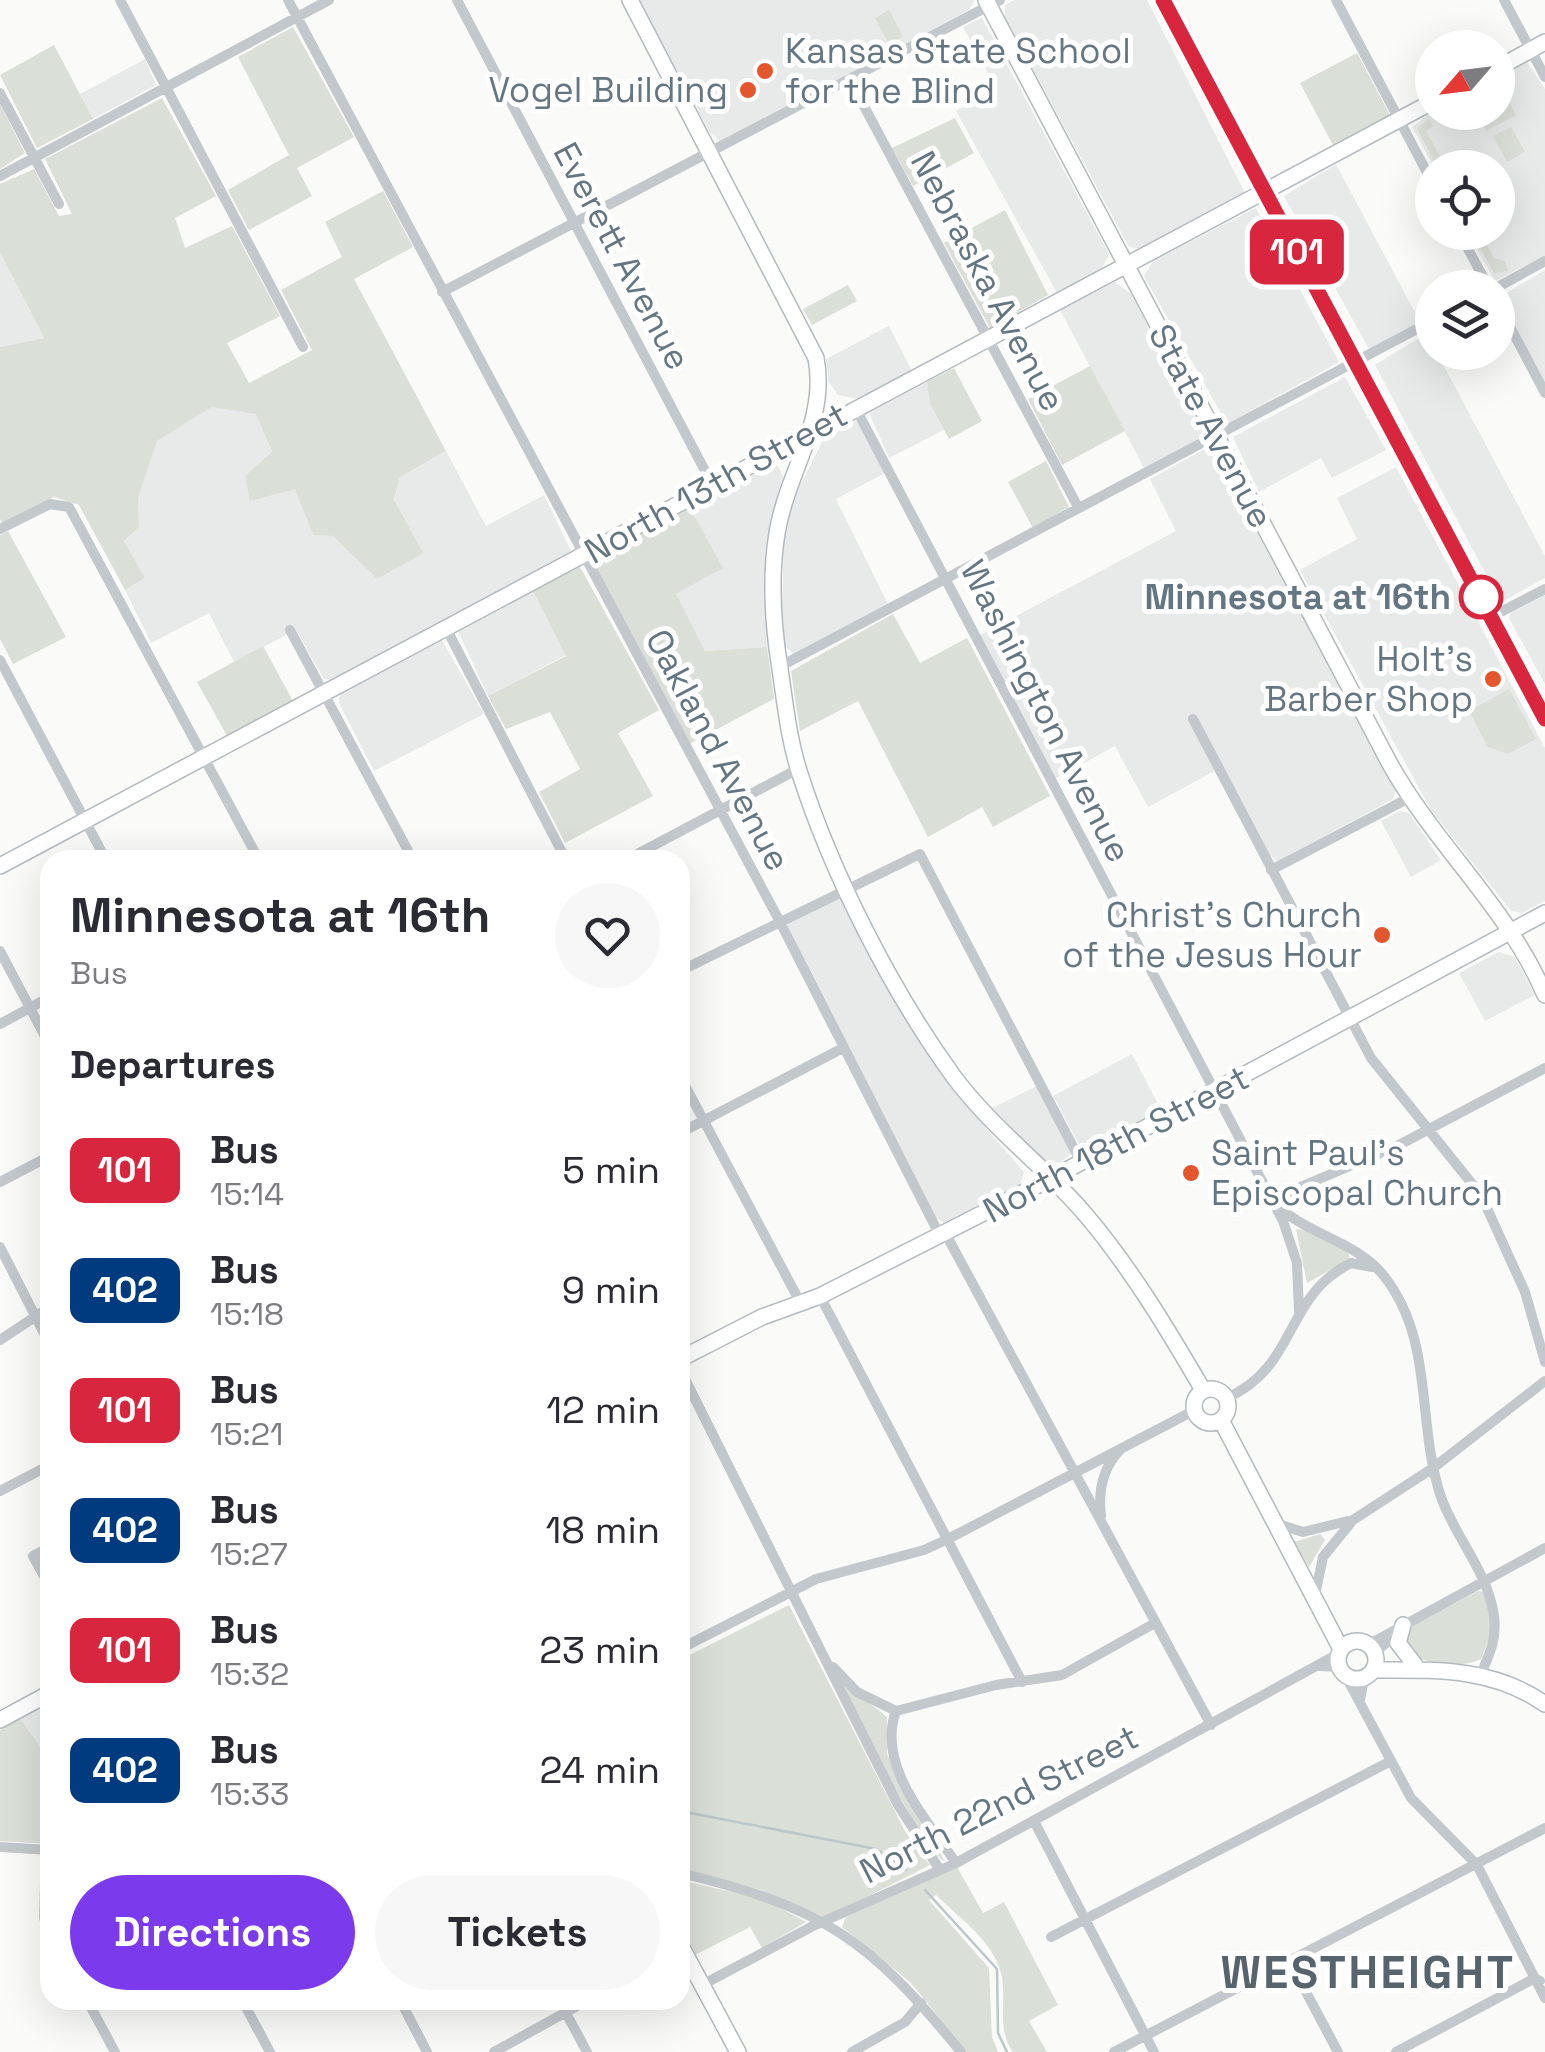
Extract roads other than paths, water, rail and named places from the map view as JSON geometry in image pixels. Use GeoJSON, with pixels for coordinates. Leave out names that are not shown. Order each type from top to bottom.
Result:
{"type":"FeatureCollection","features":[{"type":"Feature","properties":{"kind":"street"},"geometry":{"type":"LineString","coordinates":[[120,0],[302,347]]}},
{"type":"Feature","properties":{"kind":"street","name":"Oakland Avenue"},"geometry":{"type":"LineString","coordinates":[[288,0],[779,920],[843,1048],[1211,1725]]}},
{"type":"Feature","properties":{"kind":"street"},"geometry":{"type":"LineString","coordinates":[[0,176],[328,0]]}},
{"type":"Feature","properties":{"kind":"street","name":"Everett Avenue"},"geometry":{"type":"LineString","coordinates":[[457,0],[712,484]]}},
{"type":"Feature","properties":{"kind":"street"},"geometry":{"type":"LineString","coordinates":[[630,0],[805,332],[821,384],[835,401],[856,407]]}},
{"type":"Feature","properties":{"kind":"street"},"geometry":{"type":"LineString","coordinates":[[1163,0],[1545,719]]}},
{"type":"Feature","properties":{"kind":"street"},"geometry":{"type":"LineString","coordinates":[[1336,0],[1415,150]]}},
{"type":"Feature","properties":{"kind":"street"},"geometry":{"type":"LineString","coordinates":[[1504,0],[1538,46],[1545,77]]}},
{"type":"Feature","properties":{"kind":"street"},"geometry":{"type":"LineString","coordinates":[[442,292],[850,80],[991,2]]}},
{"type":"Feature","properties":{"kind":"street","name":"State Avenue"},"geometry":{"type":"LineString","coordinates":[[991,2],[1126,266],[1410,798],[1514,933],[1545,995]]}},
{"type":"Feature","properties":{"kind":"street"},"geometry":{"type":"LineString","coordinates":[[1515,59],[1538,46]]}},
{"type":"Feature","properties":{"kind":"street","name":"Nebraska Avenue"},"geometry":{"type":"LineString","coordinates":[[850,80],[1078,508]]}},
{"type":"Feature","properties":{"kind":"street"},"geometry":{"type":"LineString","coordinates":[[0,92],[59,204]]}},
{"type":"Feature","properties":{"kind":"street","name":"North 13th Street"},"geometry":{"type":"LineString","coordinates":[[0,866],[1415,112]]}},
{"type":"Feature","properties":{"kind":"street"},"geometry":{"type":"LineString","coordinates":[[1515,277],[1545,262]]}},
{"type":"Feature","properties":{"kind":"street"},"geometry":{"type":"LineString","coordinates":[[780,667],[1415,330]]}},
{"type":"Feature","properties":{"kind":"street"},"geometry":{"type":"LineString","coordinates":[[1515,337],[1545,394]]}},
{"type":"Feature","properties":{"kind":"street"},"geometry":{"type":"LineString","coordinates":[[821,384],[812,430],[789,485],[777,533],[773,586],[780,667],[798,769],[846,887],[932,1045],[986,1115],[1110,1246],[1203,1390]]}},
{"type":"Feature","properties":{"kind":"street","name":"Washington Avenue"},"geometry":{"type":"LineString","coordinates":[[856,407],[1272,1199],[1297,1263],[1299,1312]]}},
{"type":"Feature","properties":{"kind":"street"},"geometry":{"type":"LineString","coordinates":[[759,459],[782,465],[789,485]]}},
{"type":"Feature","properties":{"kind":"street"},"geometry":{"type":"LineString","coordinates":[[0,529],[50,504],[69,506],[254,850]]}},
{"type":"Feature","properties":{"kind":"street"},"geometry":{"type":"LineString","coordinates":[[1491,617],[1545,589]]}},
{"type":"Feature","properties":{"kind":"street"},"geometry":{"type":"LineString","coordinates":[[446,628],[561,850]]}},
{"type":"Feature","properties":{"kind":"street"},"geometry":{"type":"LineString","coordinates":[[290,630],[408,850]]}},
{"type":"Feature","properties":{"kind":"street"},"geometry":{"type":"LineString","coordinates":[[0,660],[101,850]]}},
{"type":"Feature","properties":{"kind":"street"},"geometry":{"type":"LineString","coordinates":[[1192,719],[1382,1077],[1481,1196],[1525,1292],[1545,1362]]}},
{"type":"Feature","properties":{"kind":"street"},"geometry":{"type":"LineString","coordinates":[[645,850],[798,769]]}},
{"type":"Feature","properties":{"kind":"street"},"geometry":{"type":"LineString","coordinates":[[1271,870],[1410,798]]}},
{"type":"Feature","properties":{"kind":"street"},"geometry":{"type":"LineString","coordinates":[[690,967],[920,854],[1081,1162]]}},
{"type":"Feature","properties":{"kind":"street","name":"North 18th Street"},"geometry":{"type":"LineString","coordinates":[[690,1354],[820,1296],[1050,1179],[1545,913]]}},
{"type":"Feature","properties":{"kind":"street"},"geometry":{"type":"LineString","coordinates":[[0,950],[40,1027]]}},
{"type":"Feature","properties":{"kind":"street"},"geometry":{"type":"LineString","coordinates":[[0,1024],[40,1002]]}},
{"type":"Feature","properties":{"kind":"street"},"geometry":{"type":"LineString","coordinates":[[690,1129],[843,1048]]}},
{"type":"Feature","properties":{"kind":"street"},"geometry":{"type":"LineString","coordinates":[[1272,1199],[1428,1129],[1545,1068]]}},
{"type":"Feature","properties":{"kind":"street"},"geometry":{"type":"LineString","coordinates":[[690,1095],[800,1302]]}},
{"type":"Feature","properties":{"kind":"street"},"geometry":{"type":"LineString","coordinates":[[0,1182],[40,1161]]}},
{"type":"Feature","properties":{"kind":"street","name":"Washington Avenue"},"geometry":{"type":"LineString","coordinates":[[1272,1199],[1290,1216],[1347,1244],[1385,1277],[1415,1334],[1434,1468],[1442,1498],[1492,1600],[1496,1634],[1481,1674]]}},
{"type":"Feature","properties":{"kind":"street"},"geometry":{"type":"LineString","coordinates":[[0,1247],[40,1326]]}},
{"type":"Feature","properties":{"kind":"street"},"geometry":{"type":"LineString","coordinates":[[1227,1398],[1284,1350],[1312,1291],[1351,1264],[1366,1264],[1385,1277]]}},
{"type":"Feature","properties":{"kind":"street"},"geometry":{"type":"LineString","coordinates":[[820,1296],[1022,1682]]}},
{"type":"Feature","properties":{"kind":"street"},"geometry":{"type":"LineString","coordinates":[[0,1340],[40,1315]]}},
{"type":"Feature","properties":{"kind":"street"},"geometry":{"type":"LineString","coordinates":[[1318,1608],[1323,1558],[1354,1520],[1434,1468],[1545,1381]]}},
{"type":"Feature","properties":{"kind":"street"},"geometry":{"type":"LineString","coordinates":[[690,1388],[898,1806],[940,1870]]}},
{"type":"Feature","properties":{"kind":"street"},"geometry":{"type":"LineString","coordinates":[[1216,1389],[1227,1398],[1227,1413],[1221,1420],[1205,1422],[1194,1410],[1195,1399],[1203,1390],[1216,1389]]}},
{"type":"Feature","properties":{"kind":"street"},"geometry":{"type":"LineString","coordinates":[[690,1644],[816,1578],[948,1539],[1194,1410]]}},
{"type":"Feature","properties":{"kind":"street"},"geometry":{"type":"LineString","coordinates":[[1221,1420],[1318,1608],[1357,1659],[1360,1700]]}},
{"type":"Feature","properties":{"kind":"street","name":"Oakland Avenue"},"geometry":{"type":"LineString","coordinates":[[1103,1523],[1100,1489],[1111,1459],[1142,1435]]}},
{"type":"Feature","properties":{"kind":"street"},"geometry":{"type":"LineString","coordinates":[[0,1491],[40,1470]]}},
{"type":"Feature","properties":{"kind":"street"},"geometry":{"type":"LineString","coordinates":[[1266,1510],[1291,1532],[1354,1520]]}},
{"type":"Feature","properties":{"kind":"street","name":"North 22nd Street"},"geometry":{"type":"LineString","coordinates":[[702,1984],[956,1863],[1318,1666],[1357,1659],[1482,1579],[1545,1548]]}},
{"type":"Feature","properties":{"kind":"street"},"geometry":{"type":"LineString","coordinates":[[826,1660],[857,1692],[896,1711],[1062,1675],[1154,1623]]}},
{"type":"Feature","properties":{"kind":"street"},"geometry":{"type":"LineString","coordinates":[[1404,1626],[1398,1643],[1420,1667]]}},
{"type":"Feature","properties":{"kind":"street"},"geometry":{"type":"LineString","coordinates":[[1357,1659],[1481,1674],[1516,1686],[1545,1704]]}},
{"type":"Feature","properties":{"kind":"street"},"geometry":{"type":"LineString","coordinates":[[1357,1659],[1360,1700],[1391,1761],[1428,1818],[1477,1864],[1540,1981],[1545,1998]]}},
{"type":"Feature","properties":{"kind":"street"},"geometry":{"type":"LineString","coordinates":[[0,1720],[40,1698]]}},
{"type":"Feature","properties":{"kind":"street"},"geometry":{"type":"LineString","coordinates":[[896,1711],[889,1750],[916,1804],[956,1863]]}},
{"type":"Feature","properties":{"kind":"street"},"geometry":{"type":"LineString","coordinates":[[1051,1937],[1391,1761]]}},
{"type":"Feature","properties":{"kind":"street"},"geometry":{"type":"LineString","coordinates":[[1034,1820],[1154,2052]]}},
{"type":"Feature","properties":{"kind":"street"},"geometry":{"type":"LineString","coordinates":[[1114,2052],[1545,1828]]}},
{"type":"Feature","properties":{"kind":"street"},"geometry":{"type":"LineString","coordinates":[[0,1847],[40,1850]]}},
{"type":"Feature","properties":{"kind":"street"},"geometry":{"type":"LineString","coordinates":[[690,1875],[753,1891],[826,1923],[887,1968],[961,2052]]}},
{"type":"Feature","properties":{"kind":"street"},"geometry":{"type":"LineString","coordinates":[[1289,1960],[1338,2052]]}},
{"type":"Feature","properties":{"kind":"street"},"geometry":{"type":"LineString","coordinates":[[690,1964],[738,2052]]}},
{"type":"Feature","properties":{"kind":"street"},"geometry":{"type":"LineString","coordinates":[[1396,2052],[1540,1981]]}},
{"type":"Feature","properties":{"kind":"street"},"geometry":{"type":"LineString","coordinates":[[852,2052],[904,2022],[921,2003]]}},
{"type":"Feature","properties":{"kind":"street"},"geometry":{"type":"LineString","coordinates":[[92,2010],[114,2052]]}},
{"type":"Feature","properties":{"kind":"street"},"geometry":{"type":"LineString","coordinates":[[247,2010],[270,2052]]}},
{"type":"Feature","properties":{"kind":"street"},"geometry":{"type":"LineString","coordinates":[[405,2010],[427,2052]]}},
{"type":"Feature","properties":{"kind":"street"},"geometry":{"type":"LineString","coordinates":[[494,2052],[569,2010]]}},
{"type":"Feature","properties":{"kind":"street"},"geometry":{"type":"LineString","coordinates":[[565,2012],[586,2052]]}},
{"type":"Feature","properties":{"kind":"waterway"},"geometry":{"type":"LineString","coordinates":[[690,1813],[876,1849],[906,1870]]}},
{"type":"Feature","properties":{"kind":"waterway"},"geometry":{"type":"LineString","coordinates":[[925,1890],[997,1969],[998,2033],[1007,2052]]}},
{"type":"Feature","properties":{"kind":"place","name":"Kansas State School for the Blind"},"geometry":{"type":"Point","coordinates":[765,71]}},
{"type":"Feature","properties":{"kind":"place","name":"Vogel Building"},"geometry":{"type":"Point","coordinates":[748,90]}},
{"type":"Feature","properties":{"kind":"place","name":"Minnesota at 16th"},"geometry":{"type":"Point","coordinates":[1481,597]}},
{"type":"Feature","properties":{"kind":"place","name":"Holt's Barber Shop"},"geometry":{"type":"Point","coordinates":[1493,679]}},
{"type":"Feature","properties":{"kind":"place","name":"Christ's Church of the Jesus Hour"},"geometry":{"type":"Point","coordinates":[1382,935]}},
{"type":"Feature","properties":{"kind":"place","name":"Saint Paul's Episcopal Church"},"geometry":{"type":"Point","coordinates":[1191,1173]}},
{"type":"Feature","properties":{"kind":"district","name":"WESTHEIGHT"},"geometry":{"type":"Point","coordinates":[1368,1972]}}]}
